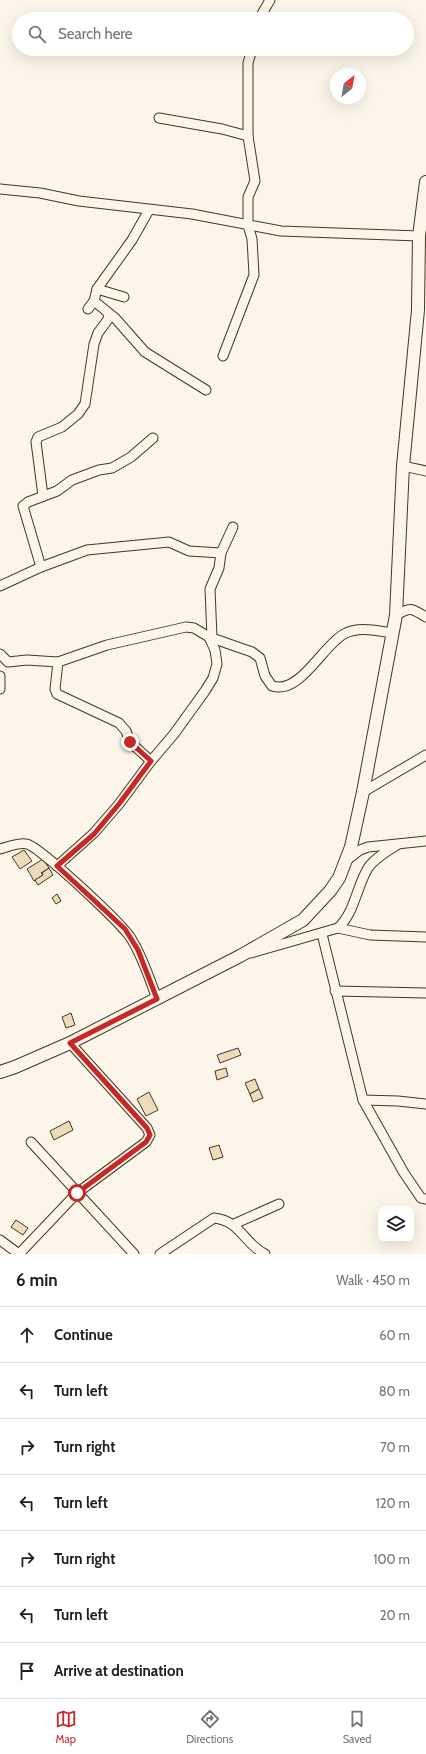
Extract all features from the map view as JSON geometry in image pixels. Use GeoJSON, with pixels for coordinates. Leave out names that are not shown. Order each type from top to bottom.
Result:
{"type":"FeatureCollection","features":[{"type":"Feature","properties":{"kind":"street"},"geometry":{"type":"LineString","coordinates":[[263,12],[270,0]]}},
{"type":"Feature","properties":{"kind":"street"},"geometry":{"type":"LineString","coordinates":[[223,356],[254,275],[252,239],[248,225],[248,197],[255,181],[248,136],[248,63],[250,56]]}},
{"type":"Feature","properties":{"kind":"street"},"geometry":{"type":"LineString","coordinates":[[159,118],[222,129],[248,136]]}},
{"type":"Feature","properties":{"kind":"street"},"geometry":{"type":"LineString","coordinates":[[0,1072],[70,1043],[240,956],[303,920],[330,891],[339,878],[347,860],[363,792],[396,614],[403,466],[418,310],[418,236],[426,182]]}},
{"type":"Feature","properties":{"kind":"street"},"geometry":{"type":"LineString","coordinates":[[0,189],[40,193],[79,201],[192,214],[281,231],[418,236]]}},
{"type":"Feature","properties":{"kind":"street"},"geometry":{"type":"LineString","coordinates":[[88,310],[94,301],[97,289],[132,240],[149,210]]}},
{"type":"Feature","properties":{"kind":"street"},"geometry":{"type":"LineString","coordinates":[[97,289],[124,297]]}},
{"type":"Feature","properties":{"kind":"street"},"geometry":{"type":"LineString","coordinates":[[94,301],[115,318],[145,352],[206,390]]}},
{"type":"Feature","properties":{"kind":"street"},"geometry":{"type":"LineString","coordinates":[[43,496],[36,442],[38,437],[62,427],[78,414],[85,404],[94,344],[98,333],[108,318],[108,312]]}},
{"type":"Feature","properties":{"kind":"street"},"geometry":{"type":"LineString","coordinates":[[41,567],[24,506],[28,502],[57,491],[72,480],[99,470],[112,468],[131,457],[153,438]]}},
{"type":"Feature","properties":{"kind":"street"},"geometry":{"type":"LineString","coordinates":[[403,466],[426,471]]}},
{"type":"Feature","properties":{"kind":"street"},"geometry":{"type":"LineString","coordinates":[[57,866],[94,834],[119,804],[151,761],[174,734],[213,678],[217,664],[215,650],[210,638],[210,589],[219,568],[221,553],[233,527]]}},
{"type":"Feature","properties":{"kind":"street"},"geometry":{"type":"LineString","coordinates":[[0,586],[41,567],[87,550],[169,542],[189,552],[221,553]]}},
{"type":"Feature","properties":{"kind":"street"},"geometry":{"type":"LineString","coordinates":[[396,614],[405,610],[415,609],[426,617]]}},
{"type":"Feature","properties":{"kind":"street"},"geometry":{"type":"LineString","coordinates":[[0,654],[8,662],[27,660],[58,662],[107,645],[179,628],[194,628],[210,638],[228,642],[252,652],[260,658],[265,676],[272,686],[282,687],[293,682],[323,655],[335,640],[345,634],[366,630],[392,633]]}},
{"type":"Feature","properties":{"kind":"street"},"geometry":{"type":"LineString","coordinates":[[215,650],[228,642]]}},
{"type":"Feature","properties":{"kind":"street"},"geometry":{"type":"LineString","coordinates":[[58,662],[55,689],[58,694],[119,723],[126,731],[130,742],[151,761]]}},
{"type":"Feature","properties":{"kind":"street"},"geometry":{"type":"LineString","coordinates":[[0,676],[0,688]]}},
{"type":"Feature","properties":{"kind":"street"},"geometry":{"type":"LineString","coordinates":[[363,792],[426,755]]}},
{"type":"Feature","properties":{"kind":"street"},"geometry":{"type":"LineString","coordinates":[[347,860],[360,850],[368,847],[426,841]]}},
{"type":"Feature","properties":{"kind":"street"},"geometry":{"type":"LineString","coordinates":[[0,849],[26,843],[30,845],[57,866],[125,929],[138,950],[157,999]]}},
{"type":"Feature","properties":{"kind":"street"},"geometry":{"type":"LineString","coordinates":[[240,956],[322,934],[338,928],[350,914],[360,883],[369,867],[378,857],[397,845]]}},
{"type":"Feature","properties":{"kind":"street"},"geometry":{"type":"LineString","coordinates":[[338,928],[370,936],[426,937]]}},
{"type":"Feature","properties":{"kind":"street"},"geometry":{"type":"LineString","coordinates":[[322,934],[363,1100],[404,1173],[421,1198],[426,1199]]}},
{"type":"Feature","properties":{"kind":"street"},"geometry":{"type":"LineString","coordinates":[[335,991],[426,993]]}},
{"type":"Feature","properties":{"kind":"street"},"geometry":{"type":"LineString","coordinates":[[0,1240],[19,1254],[77,1193],[146,1142],[150,1135],[147,1128],[70,1043]]}},
{"type":"Feature","properties":{"kind":"street"},"geometry":{"type":"LineString","coordinates":[[363,1100],[398,1101],[426,1104]]}},
{"type":"Feature","properties":{"kind":"street"},"geometry":{"type":"LineString","coordinates":[[31,1142],[134,1254]]}},
{"type":"Feature","properties":{"kind":"street"},"geometry":{"type":"LineString","coordinates":[[234,1224],[279,1204]]}},
{"type":"Feature","properties":{"kind":"street"},"geometry":{"type":"LineString","coordinates":[[160,1254],[214,1218],[225,1220],[234,1224],[247,1241],[265,1254]]}},
{"type":"Feature","properties":{"kind":"building"},"geometry":{"type":"Polygon","coordinates":[[[24,850],[32,861],[20,869],[12,857],[24,850]]]}},
{"type":"Feature","properties":{"kind":"building"},"geometry":{"type":"Polygon","coordinates":[[[43,859],[49,868],[41,873],[43,875],[34,881],[27,869],[43,859]]]}},
{"type":"Feature","properties":{"kind":"building"},"geometry":{"type":"Polygon","coordinates":[[[49,868],[53,875],[38,885],[35,880],[43,875],[42,873],[49,868]]]}},
{"type":"Feature","properties":{"kind":"building"},"geometry":{"type":"Polygon","coordinates":[[[57,894],[61,901],[56,904],[52,898],[57,894]]]}},
{"type":"Feature","properties":{"kind":"building"},"geometry":{"type":"Polygon","coordinates":[[[71,1013],[75,1025],[66,1028],[62,1017],[71,1013]]]}},
{"type":"Feature","properties":{"kind":"building"},"geometry":{"type":"Polygon","coordinates":[[[238,1048],[241,1055],[220,1063],[217,1055],[238,1048]]]}},
{"type":"Feature","properties":{"kind":"building"},"geometry":{"type":"Polygon","coordinates":[[[226,1068],[228,1076],[217,1080],[215,1071],[226,1068]]]}},
{"type":"Feature","properties":{"kind":"building"},"geometry":{"type":"Polygon","coordinates":[[[255,1079],[259,1089],[250,1094],[245,1083],[255,1079]]]}},
{"type":"Feature","properties":{"kind":"building"},"geometry":{"type":"Polygon","coordinates":[[[259,1089],[263,1098],[253,1102],[250,1094],[259,1089]]]}},
{"type":"Feature","properties":{"kind":"building"},"geometry":{"type":"Polygon","coordinates":[[[149,1092],[158,1110],[146,1116],[137,1099],[149,1092]]]}},
{"type":"Feature","properties":{"kind":"building"},"geometry":{"type":"Polygon","coordinates":[[[69,1121],[73,1130],[54,1140],[50,1131],[69,1121]]]}},
{"type":"Feature","properties":{"kind":"building"},"geometry":{"type":"Polygon","coordinates":[[[219,1145],[223,1157],[213,1160],[209,1148],[219,1145]]]}},
{"type":"Feature","properties":{"kind":"building"},"geometry":{"type":"Polygon","coordinates":[[[16,1220],[28,1228],[23,1235],[11,1227],[16,1220]]]}},
{"type":"Feature","properties":{"kind":"route"},"geometry":{"type":"LineString","coordinates":[[77,1193],[146,1142],[150,1135],[147,1128],[70,1043],[157,999],[138,950],[125,929],[57,866],[94,834],[119,804],[151,761],[130,742]]}}]}
